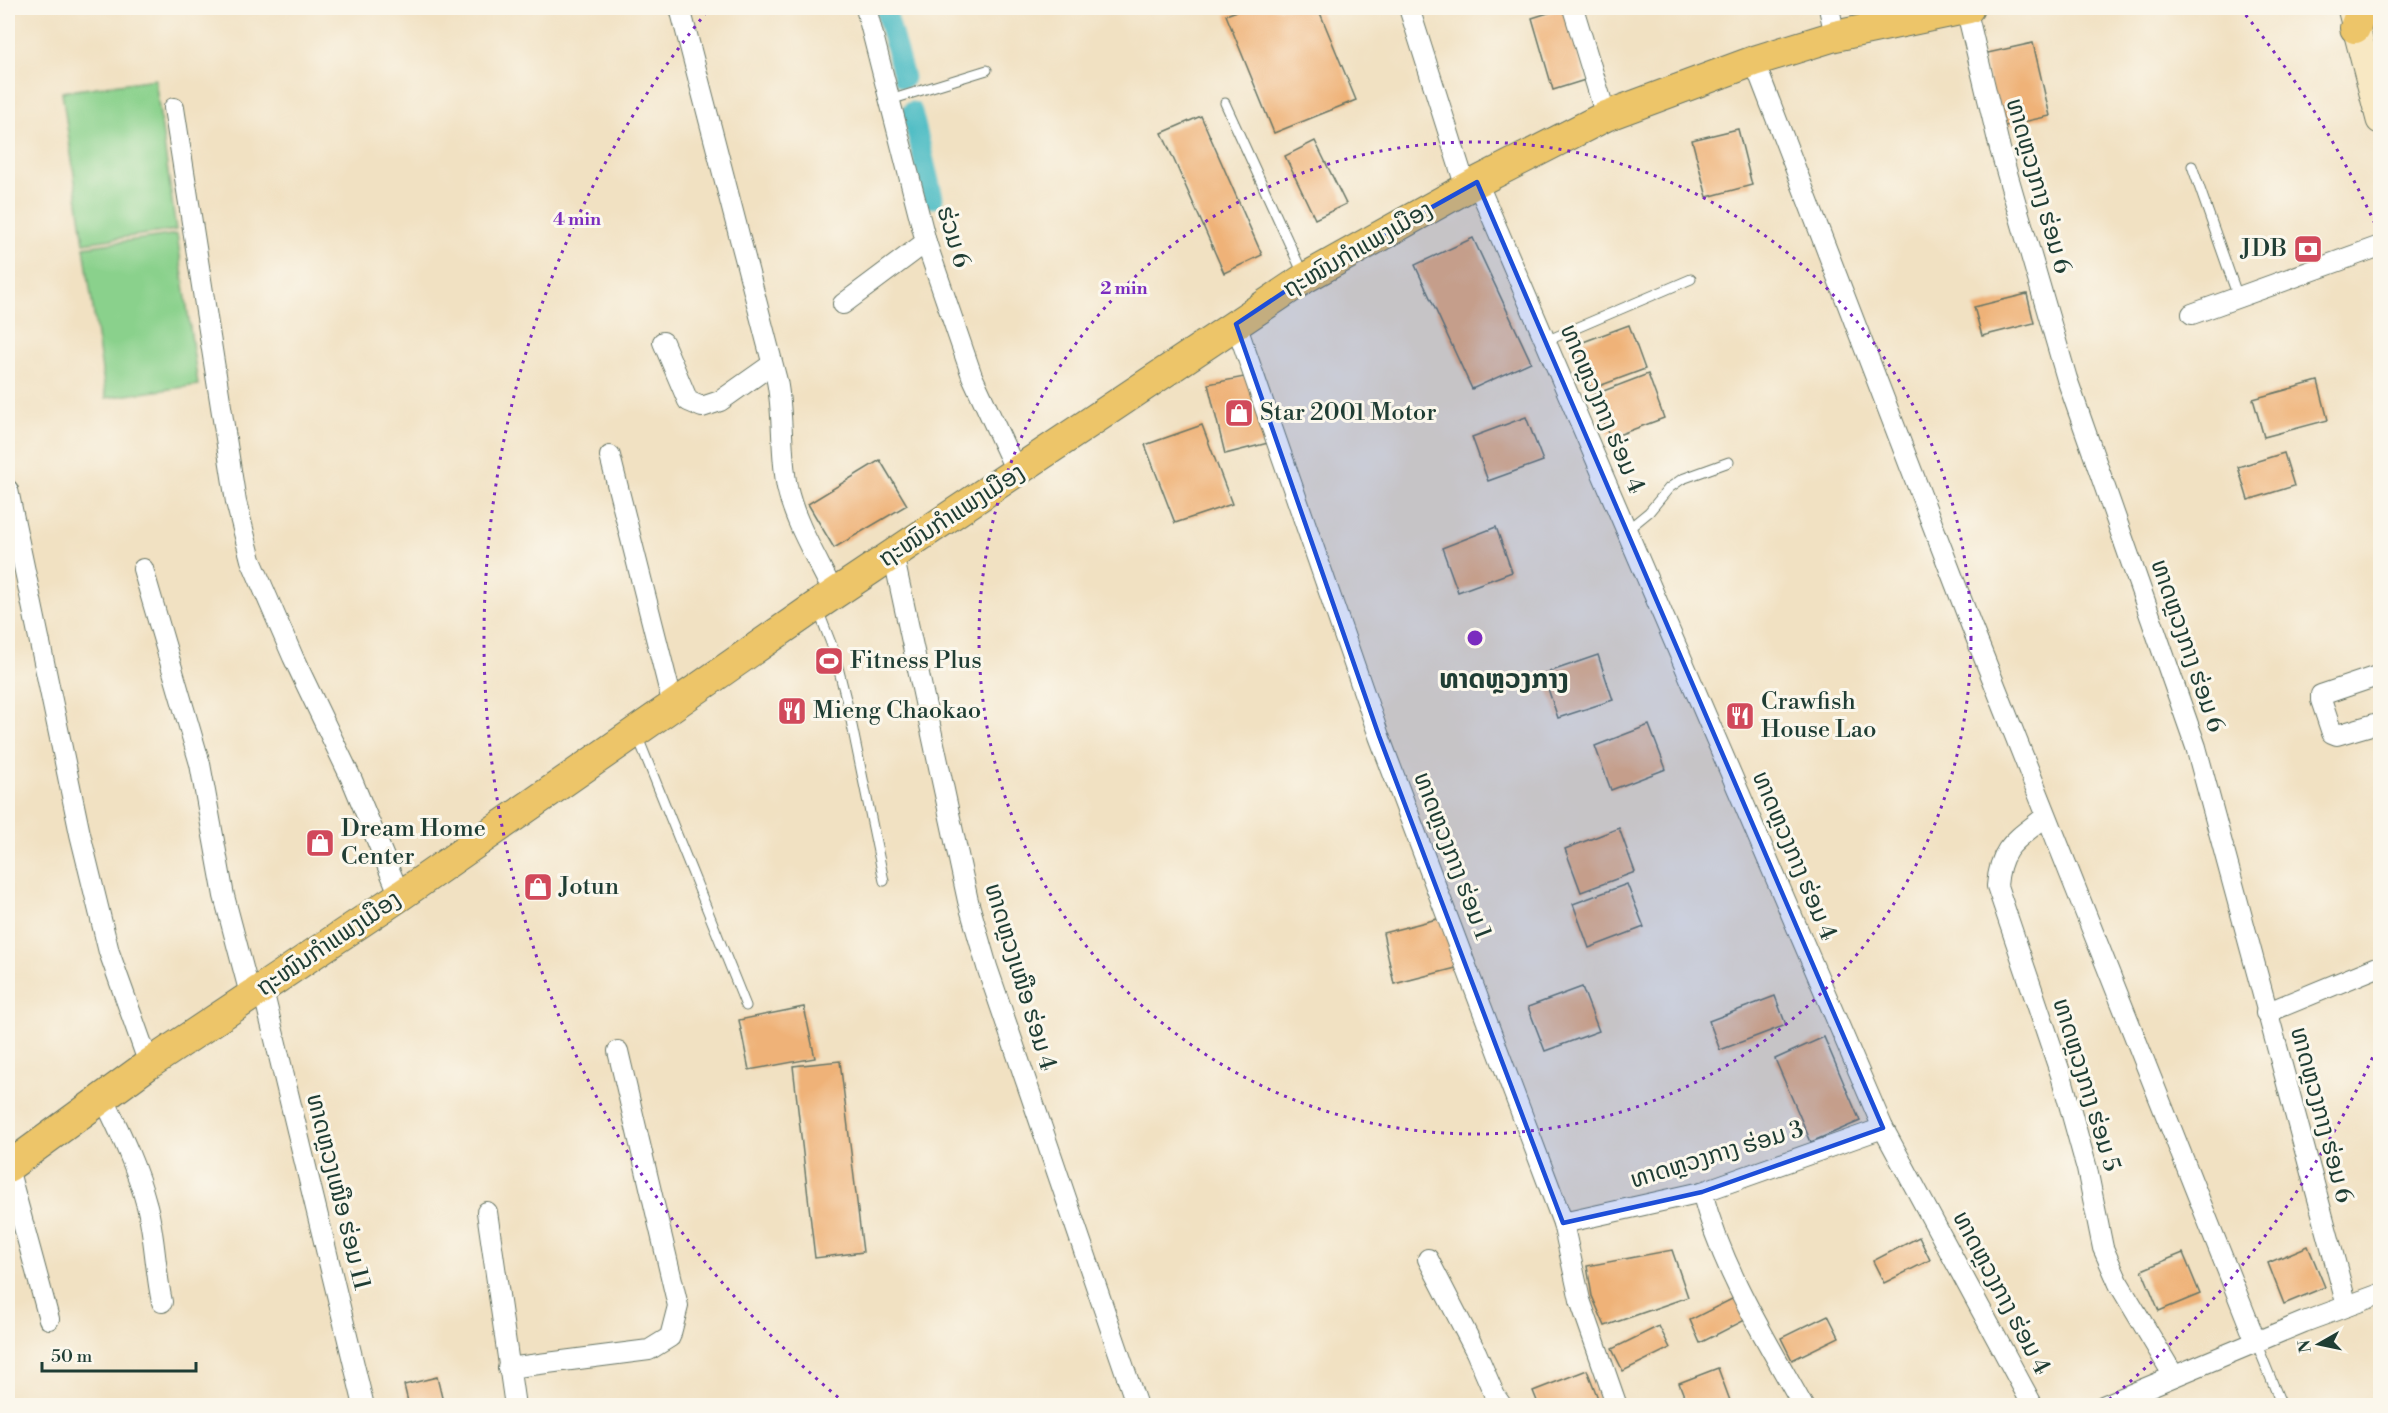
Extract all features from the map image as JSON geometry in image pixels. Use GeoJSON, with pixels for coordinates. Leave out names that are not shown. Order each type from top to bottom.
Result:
{"type":"FeatureCollection","features":[{"type":"Feature","properties":{"kind":"main road","name":"ຖະໜົນກຳແພງເມືອງ"},"geometry":{"type":"LineString","coordinates":[[8,1167],[149,1064],[400,896],[635,730],[1305,278],[1471,185],[1605,116],[1754,61],[1835,36],[1968,8]]}},
{"type":"Feature","properties":{"kind":"main road"},"geometry":{"type":"LineString","coordinates":[[2356,14],[2380,120]]}},
{"type":"Feature","properties":{"kind":"street"},"geometry":{"type":"LineString","coordinates":[[680,8],[782,404],[788,489],[825,600]]}},
{"type":"Feature","properties":{"kind":"street","name":"ຮ່ວມ 6"},"geometry":{"type":"LineString","coordinates":[[866,8],[926,242],[972,376],[1017,473]]}},
{"type":"Feature","properties":{"kind":"street","name":"ທາດຫຼວງກາງ ຮ່ອມ 4"},"geometry":{"type":"LineString","coordinates":[[1409,8],[1471,185],[1546,341],[1883,1128],[2033,1406]]}},
{"type":"Feature","properties":{"kind":"street"},"geometry":{"type":"LineString","coordinates":[[1573,8],[1605,116]]}},
{"type":"Feature","properties":{"kind":"street"},"geometry":{"type":"LineString","coordinates":[[1829,8],[1835,36]]}},
{"type":"Feature","properties":{"kind":"street","name":"ທາດຫຼວງກາງ ຮ່ອມ 6"},"geometry":{"type":"LineString","coordinates":[[1968,8],[2000,149],[2067,379],[2196,747],[2347,1306]]}},
{"type":"Feature","properties":{"kind":"street"},"geometry":{"type":"LineString","coordinates":[[1754,61],[2046,816],[2256,1342]]}},
{"type":"Feature","properties":{"kind":"street"},"geometry":{"type":"LineString","coordinates":[[174,108],[236,502],[251,560],[293,657],[352,780],[400,896]]}},
{"type":"Feature","properties":{"kind":"street"},"geometry":{"type":"LineString","coordinates":[[843,304],[926,242]]}},
{"type":"Feature","properties":{"kind":"street"},"geometry":{"type":"LineString","coordinates":[[2192,315],[2380,246]]}},
{"type":"Feature","properties":{"kind":"street","name":"ທາດຫຼວງກາງ ຮ່ອມ 1"},"geometry":{"type":"LineString","coordinates":[[1236,324],[1379,736],[1563,1223],[1580,1300],[1617,1406]]}},
{"type":"Feature","properties":{"kind":"street"},"geometry":{"type":"LineString","coordinates":[[663,342],[688,401],[702,407],[720,401],[771,365]]}},
{"type":"Feature","properties":{"kind":"street"},"geometry":{"type":"LineString","coordinates":[[610,456],[673,705]]}},
{"type":"Feature","properties":{"kind":"street"},"geometry":{"type":"LineString","coordinates":[[8,490],[85,856],[109,952],[149,1064]]}},
{"type":"Feature","properties":{"kind":"street","name":"ທາດຫຼວງເໜືອ ຮ່ອມ 4"},"geometry":{"type":"LineString","coordinates":[[893,554],[968,901],[990,977],[1137,1406]]}},
{"type":"Feature","properties":{"kind":"street","name":"ທາດຫຼວງເໜືອ ຮ່ອມ 11"},"geometry":{"type":"LineString","coordinates":[[143,569],[200,764],[224,896],[256,994],[364,1406]]}},
{"type":"Feature","properties":{"kind":"street"},"geometry":{"type":"LineString","coordinates":[[2378,723],[2337,735],[2332,733],[2321,695],[2380,675]]}},
{"type":"Feature","properties":{"kind":"street","name":"ທາດຫຼວງກາງ ຮ່ອມ 5"},"geometry":{"type":"LineString","coordinates":[[2046,816],[2008,847],[1998,864],[1997,886],[2061,1075],[2087,1169],[2103,1248],[2119,1284],[2174,1376]]}},
{"type":"Feature","properties":{"kind":"street"},"geometry":{"type":"LineString","coordinates":[[2266,1013],[2380,966]]}},
{"type":"Feature","properties":{"kind":"street"},"geometry":{"type":"LineString","coordinates":[[508,1368],[649,1350],[670,1337],[678,1306],[618,1051]]}},
{"type":"Feature","properties":{"kind":"street"},"geometry":{"type":"LineString","coordinates":[[104,1099],[134,1163],[148,1209],[154,1265],[162,1302]]}},
{"type":"Feature","properties":{"kind":"street","name":"ທາດຫຼວງກາງ ຮ່ອມ 3"},"geometry":{"type":"LineString","coordinates":[[1563,1223],[1702,1192],[1883,1128]]}},
{"type":"Feature","properties":{"kind":"street"},"geometry":{"type":"LineString","coordinates":[[8,1167],[50,1319]]}},
{"type":"Feature","properties":{"kind":"street"},"geometry":{"type":"LineString","coordinates":[[1702,1192],[1718,1248],[1803,1406]]}},
{"type":"Feature","properties":{"kind":"street"},"geometry":{"type":"LineString","coordinates":[[488,1212],[515,1406]]}},
{"type":"Feature","properties":{"kind":"street"},"geometry":{"type":"LineString","coordinates":[[1428,1259],[1502,1406]]}},
{"type":"Feature","properties":{"kind":"street"},"geometry":{"type":"LineString","coordinates":[[2103,1406],[2256,1342],[2380,1294]]}},
{"type":"Feature","properties":{"kind":"lane"},"geometry":{"type":"LineString","coordinates":[[890,100],[987,70]]}},
{"type":"Feature","properties":{"kind":"lane"},"geometry":{"type":"LineString","coordinates":[[1226,104],[1305,278]]}},
{"type":"Feature","properties":{"kind":"lane"},"geometry":{"type":"LineString","coordinates":[[2192,166],[2238,297]]}},
{"type":"Feature","properties":{"kind":"lane"},"geometry":{"type":"LineString","coordinates":[[1546,341],[1691,279]]}},
{"type":"Feature","properties":{"kind":"lane"},"geometry":{"type":"LineString","coordinates":[[1627,530],[1649,512],[1669,488],[1682,479],[1703,469],[1729,462]]}},
{"type":"Feature","properties":{"kind":"lane"},"geometry":{"type":"LineString","coordinates":[[825,600],[830,638],[849,711],[884,881]]}},
{"type":"Feature","properties":{"kind":"lane"},"geometry":{"type":"LineString","coordinates":[[635,730],[746,1006]]}},
{"type":"Feature","properties":{"kind":"lane"},"geometry":{"type":"LineString","coordinates":[[2256,1342],[2282,1406]]}},
{"type":"Feature","properties":{"kind":"highlighted area"},"geometry":{"type":"Polygon","coordinates":[[[1477,182],[1883,1128],[1702,1192],[1563,1223],[1379,736],[1236,324],[1305,278],[1477,182]]]}},
{"type":"Feature","properties":{"kind":"green space"},"geometry":{"type":"Polygon","coordinates":[[[155,79],[176,230],[84,243],[62,92],[155,79]]]}},
{"type":"Feature","properties":{"kind":"green space"},"geometry":{"type":"Polygon","coordinates":[[[177,234],[198,385],[106,398],[84,247],[177,234]]]}},
{"type":"Feature","properties":{"kind":"building"},"geometry":{"type":"Polygon","coordinates":[[[1245,8],[1318,8],[1356,100],[1274,133],[1226,15],[1245,8]]]}},
{"type":"Feature","properties":{"kind":"building"},"geometry":{"type":"Polygon","coordinates":[[[1564,8],[1585,80],[1553,90],[1532,18],[1564,8]]]}},
{"type":"Feature","properties":{"kind":"building"},"geometry":{"type":"Polygon","coordinates":[[[2033,43],[2050,116],[2000,127],[1983,54],[2033,43]]]}},
{"type":"Feature","properties":{"kind":"building"},"geometry":{"type":"Polygon","coordinates":[[[1201,116],[1262,255],[1224,273],[1162,133],[1201,116]]]}},
{"type":"Feature","properties":{"kind":"building"},"geometry":{"type":"Polygon","coordinates":[[[1738,129],[1752,185],[1707,197],[1692,140],[1738,129]]]}},
{"type":"Feature","properties":{"kind":"building"},"geometry":{"type":"Polygon","coordinates":[[[1315,141],[1346,204],[1315,219],[1285,156],[1315,141]]]}},
{"type":"Feature","properties":{"kind":"building"},"geometry":{"type":"Polygon","coordinates":[[[1473,238],[1531,362],[1472,389],[1415,265],[1473,238]]]}},
{"type":"Feature","properties":{"kind":"building"},"geometry":{"type":"Polygon","coordinates":[[[2027,294],[2034,323],[1982,336],[1974,307],[2027,294]]]}},
{"type":"Feature","properties":{"kind":"building"},"geometry":{"type":"Polygon","coordinates":[[[1629,325],[1645,369],[1591,389],[1575,345],[1629,325]]]}},
{"type":"Feature","properties":{"kind":"building"},"geometry":{"type":"Polygon","coordinates":[[[1648,374],[1664,418],[1610,438],[1593,395],[1648,374]]]}},
{"type":"Feature","properties":{"kind":"building","name":"Star 2001 Motor"},"geometry":{"type":"Polygon","coordinates":[[[1249,376],[1272,442],[1225,454],[1208,384],[1249,376]]]}},
{"type":"Feature","properties":{"kind":"building"},"geometry":{"type":"Polygon","coordinates":[[[2318,381],[2328,420],[2264,437],[2253,399],[2318,381]]]}},
{"type":"Feature","properties":{"kind":"building"},"geometry":{"type":"Polygon","coordinates":[[[1526,417],[1543,461],[1488,481],[1472,437],[1526,417]]]}},
{"type":"Feature","properties":{"kind":"building"},"geometry":{"type":"Polygon","coordinates":[[[1202,425],[1232,504],[1175,523],[1145,445],[1202,425]]]}},
{"type":"Feature","properties":{"kind":"building"},"geometry":{"type":"Polygon","coordinates":[[[2284,453],[2294,486],[2248,500],[2238,467],[2284,453]]]}},
{"type":"Feature","properties":{"kind":"building"},"geometry":{"type":"Polygon","coordinates":[[[880,460],[907,505],[834,548],[808,504],[880,460]]]}},
{"type":"Feature","properties":{"kind":"building"},"geometry":{"type":"Polygon","coordinates":[[[1496,527],[1512,572],[1458,592],[1442,548],[1496,527]]]}},
{"type":"Feature","properties":{"kind":"building"},"geometry":{"type":"Polygon","coordinates":[[[1598,655],[1613,700],[1558,718],[1543,674],[1598,655]]]}},
{"type":"Feature","properties":{"kind":"building"},"geometry":{"type":"Polygon","coordinates":[[[1649,725],[1666,769],[1611,790],[1595,746],[1649,725]]]}},
{"type":"Feature","properties":{"kind":"building"},"geometry":{"type":"Polygon","coordinates":[[[1619,828],[1635,872],[1581,892],[1565,849],[1619,828]]]}},
{"type":"Feature","properties":{"kind":"building"},"geometry":{"type":"Polygon","coordinates":[[[1627,884],[1644,927],[1589,948],[1573,904],[1627,884]]]}},
{"type":"Feature","properties":{"kind":"building"},"geometry":{"type":"Polygon","coordinates":[[[1441,918],[1456,968],[1394,984],[1383,933],[1441,918]]]}},
{"type":"Feature","properties":{"kind":"building"},"geometry":{"type":"Polygon","coordinates":[[[1582,987],[1599,1031],[1545,1051],[1528,1007],[1582,987]]]}},
{"type":"Feature","properties":{"kind":"building"},"geometry":{"type":"Polygon","coordinates":[[[1775,996],[1786,1025],[1720,1050],[1709,1021],[1775,996]]]}},
{"type":"Feature","properties":{"kind":"building"},"geometry":{"type":"Polygon","coordinates":[[[804,1007],[815,1058],[749,1070],[739,1020],[804,1007]]]}},
{"type":"Feature","properties":{"kind":"building"},"geometry":{"type":"Polygon","coordinates":[[[1824,1037],[1860,1121],[1811,1142],[1775,1059],[1824,1037]]]}},
{"type":"Feature","properties":{"kind":"building"},"geometry":{"type":"Polygon","coordinates":[[[840,1061],[863,1252],[815,1258],[793,1066],[840,1061]]]}},
{"type":"Feature","properties":{"kind":"building"},"geometry":{"type":"Polygon","coordinates":[[[1919,1237],[1930,1260],[1884,1283],[1873,1261],[1919,1237]]]}},
{"type":"Feature","properties":{"kind":"building"},"geometry":{"type":"Polygon","coordinates":[[[2308,1246],[2325,1287],[2284,1304],[2268,1263],[2308,1246]]]}},
{"type":"Feature","properties":{"kind":"building"},"geometry":{"type":"Polygon","coordinates":[[[1672,1250],[1688,1297],[1605,1326],[1592,1296],[1587,1266],[1672,1250]]]}},
{"type":"Feature","properties":{"kind":"building"},"geometry":{"type":"Polygon","coordinates":[[[2183,1253],[2200,1294],[2159,1311],[2142,1270],[2183,1253]]]}},
{"type":"Feature","properties":{"kind":"building"},"geometry":{"type":"Polygon","coordinates":[[[1736,1297],[1747,1319],[1700,1343],[1690,1320],[1736,1297]]]}},
{"type":"Feature","properties":{"kind":"building"},"geometry":{"type":"Polygon","coordinates":[[[1828,1315],[1839,1337],[1792,1360],[1781,1338],[1828,1315]]]}},
{"type":"Feature","properties":{"kind":"building"},"geometry":{"type":"Polygon","coordinates":[[[1659,1326],[1670,1348],[1623,1371],[1612,1349],[1659,1326]]]}},
{"type":"Feature","properties":{"kind":"building"},"geometry":{"type":"Polygon","coordinates":[[[1718,1368],[1732,1406],[1688,1406],[1679,1383],[1718,1368]]]}},
{"type":"Feature","properties":{"kind":"building"},"geometry":{"type":"Polygon","coordinates":[[[1587,1370],[1601,1406],[1539,1406],[1533,1391],[1587,1370]]]}},
{"type":"Feature","properties":{"kind":"building"},"geometry":{"type":"Polygon","coordinates":[[[437,1377],[444,1406],[409,1406],[404,1385],[437,1377]]]}},
{"type":"Feature","properties":{"kind":"waterway"},"geometry":{"type":"LineString","coordinates":[[885,8],[904,78]]}},
{"type":"Feature","properties":{"kind":"waterway"},"geometry":{"type":"LineString","coordinates":[[912,112],[933,198]]}},
{"type":"Feature","properties":{"kind":"place","name":"JDB"},"geometry":{"type":"Point","coordinates":[2308,249]}},
{"type":"Feature","properties":{"kind":"place","name":"Star 2001 Motor"},"geometry":{"type":"Point","coordinates":[1239,413]}},
{"type":"Feature","properties":{"kind":"place","name":"Fitness Plus"},"geometry":{"type":"Point","coordinates":[829,661]}},
{"type":"Feature","properties":{"kind":"place","name":"Mieng Chaokao"},"geometry":{"type":"Point","coordinates":[792,711]}},
{"type":"Feature","properties":{"kind":"place","name":"Crawfish House Lao"},"geometry":{"type":"Point","coordinates":[1740,716]}},
{"type":"Feature","properties":{"kind":"place","name":"Dream Home Center"},"geometry":{"type":"Point","coordinates":[320,843]}},
{"type":"Feature","properties":{"kind":"place","name":"Jotun"},"geometry":{"type":"Point","coordinates":[538,887]}},
{"type":"Feature","properties":{"kind":"district","name":"ທາດຫຼວງກາງ"},"geometry":{"type":"Point","coordinates":[1504,680]}}]}
